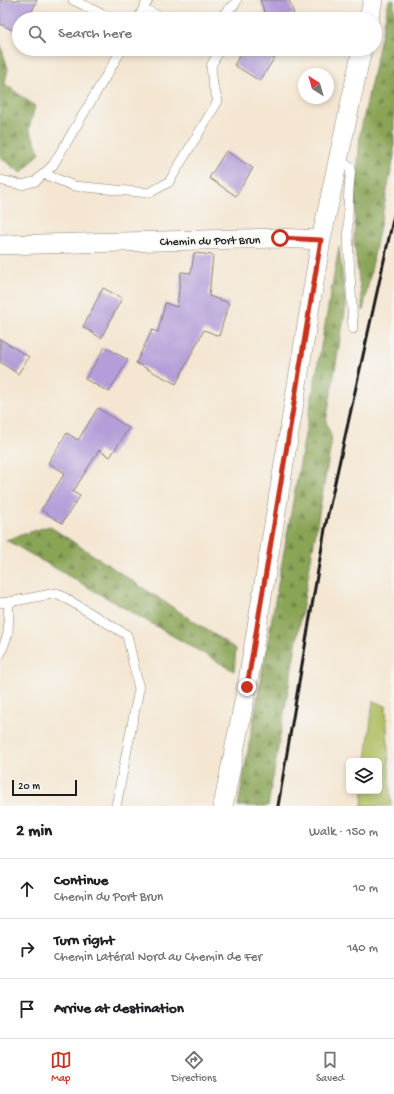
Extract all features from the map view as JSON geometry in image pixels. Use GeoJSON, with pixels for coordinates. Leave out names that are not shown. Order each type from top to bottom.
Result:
{"type":"FeatureCollection","features":[{"type":"Feature","properties":{"kind":"street"},"geometry":{"type":"LineString","coordinates":[[370,12],[373,0]]}},
{"type":"Feature","properties":{"kind":"street"},"geometry":{"type":"LineString","coordinates":[[223,806],[247,687],[321,240],[360,56]]}},
{"type":"Feature","properties":{"kind":"street","name":"Chemin du Port Brun"},"geometry":{"type":"LineString","coordinates":[[0,245],[280,238],[321,240]]}},
{"type":"Feature","properties":{"kind":"lane"},"geometry":{"type":"LineString","coordinates":[[74,0],[98,12]]}},
{"type":"Feature","properties":{"kind":"lane"},"geometry":{"type":"LineString","coordinates":[[142,12],[148,0]]}},
{"type":"Feature","properties":{"kind":"lane"},"geometry":{"type":"LineString","coordinates":[[226,12],[235,4],[237,0]]}},
{"type":"Feature","properties":{"kind":"lane"},"geometry":{"type":"LineString","coordinates":[[143,9],[150,12]]}},
{"type":"Feature","properties":{"kind":"lane"},"geometry":{"type":"LineString","coordinates":[[0,180],[22,185],[36,181],[53,165],[118,56]]}},
{"type":"Feature","properties":{"kind":"lane"},"geometry":{"type":"LineString","coordinates":[[44,174],[74,186],[149,193],[169,182],[218,101],[213,85],[211,66],[216,56]]}},
{"type":"Feature","properties":{"kind":"lane"},"geometry":{"type":"LineString","coordinates":[[338,159],[351,168],[348,186],[353,329]]}},
{"type":"Feature","properties":{"kind":"lane"},"geometry":{"type":"LineString","coordinates":[[0,655],[8,634],[4,603],[57,593],[127,635],[139,689],[116,806]]}},
{"type":"Feature","properties":{"kind":"green space"},"geometry":{"type":"Polygon","coordinates":[[[389,0],[394,0],[394,156],[363,311],[354,242],[356,187],[360,134],[377,56],[382,56],[382,32],[389,0]]]}},
{"type":"Feature","properties":{"kind":"green space"},"geometry":{"type":"Polygon","coordinates":[[[0,42],[8,69],[5,84],[35,106],[29,129],[40,153],[21,173],[0,157],[0,42]]]}},
{"type":"Feature","properties":{"kind":"green space"},"geometry":{"type":"Polygon","coordinates":[[[339,247],[346,306],[326,422],[332,439],[268,806],[238,806],[339,247]]]}},
{"type":"Feature","properties":{"kind":"green space"},"geometry":{"type":"Polygon","coordinates":[[[49,526],[236,649],[234,671],[6,540],[49,526]]]}},
{"type":"Feature","properties":{"kind":"green space"},"geometry":{"type":"Polygon","coordinates":[[[373,701],[386,706],[391,806],[362,806],[363,794],[382,794],[382,758],[366,758],[373,701]]]}},
{"type":"Feature","properties":{"kind":"building"},"geometry":{"type":"Polygon","coordinates":[[[0,0],[37,0],[32,12],[12,12],[12,30],[0,24],[0,0]]]}},
{"type":"Feature","properties":{"kind":"building"},"geometry":{"type":"Polygon","coordinates":[[[260,0],[289,0],[293,12],[264,12],[260,0]]]}},
{"type":"Feature","properties":{"kind":"building"},"geometry":{"type":"Polygon","coordinates":[[[240,56],[276,56],[260,81],[234,65],[240,56]]]}},
{"type":"Feature","properties":{"kind":"building"},"geometry":{"type":"Polygon","coordinates":[[[226,151],[253,168],[236,196],[209,178],[226,151]]]}},
{"type":"Feature","properties":{"kind":"building"},"geometry":{"type":"Polygon","coordinates":[[[194,253],[213,255],[209,296],[229,303],[219,336],[204,330],[176,384],[136,363],[152,330],[158,332],[165,303],[177,307],[181,272],[191,273],[194,253]]]}},
{"type":"Feature","properties":{"kind":"building"},"geometry":{"type":"Polygon","coordinates":[[[103,288],[122,298],[101,338],[83,327],[103,288]]]}},
{"type":"Feature","properties":{"kind":"building"},"geometry":{"type":"Polygon","coordinates":[[[0,339],[29,357],[18,374],[0,362],[0,339]]]}},
{"type":"Feature","properties":{"kind":"building"},"geometry":{"type":"Polygon","coordinates":[[[105,347],[128,360],[109,392],[85,379],[105,347]]]}},
{"type":"Feature","properties":{"kind":"building"},"geometry":{"type":"Polygon","coordinates":[[[98,408],[129,428],[110,457],[99,450],[73,492],[80,496],[62,523],[41,510],[65,473],[48,463],[67,433],[78,440],[98,408]]]}},
{"type":"Feature","properties":{"kind":"railway"},"geometry":{"type":"LineString","coordinates":[[278,806],[326,523],[394,215]]}},
{"type":"Feature","properties":{"kind":"route"},"geometry":{"type":"LineString","coordinates":[[247,687],[321,240],[280,238]]}}]}
